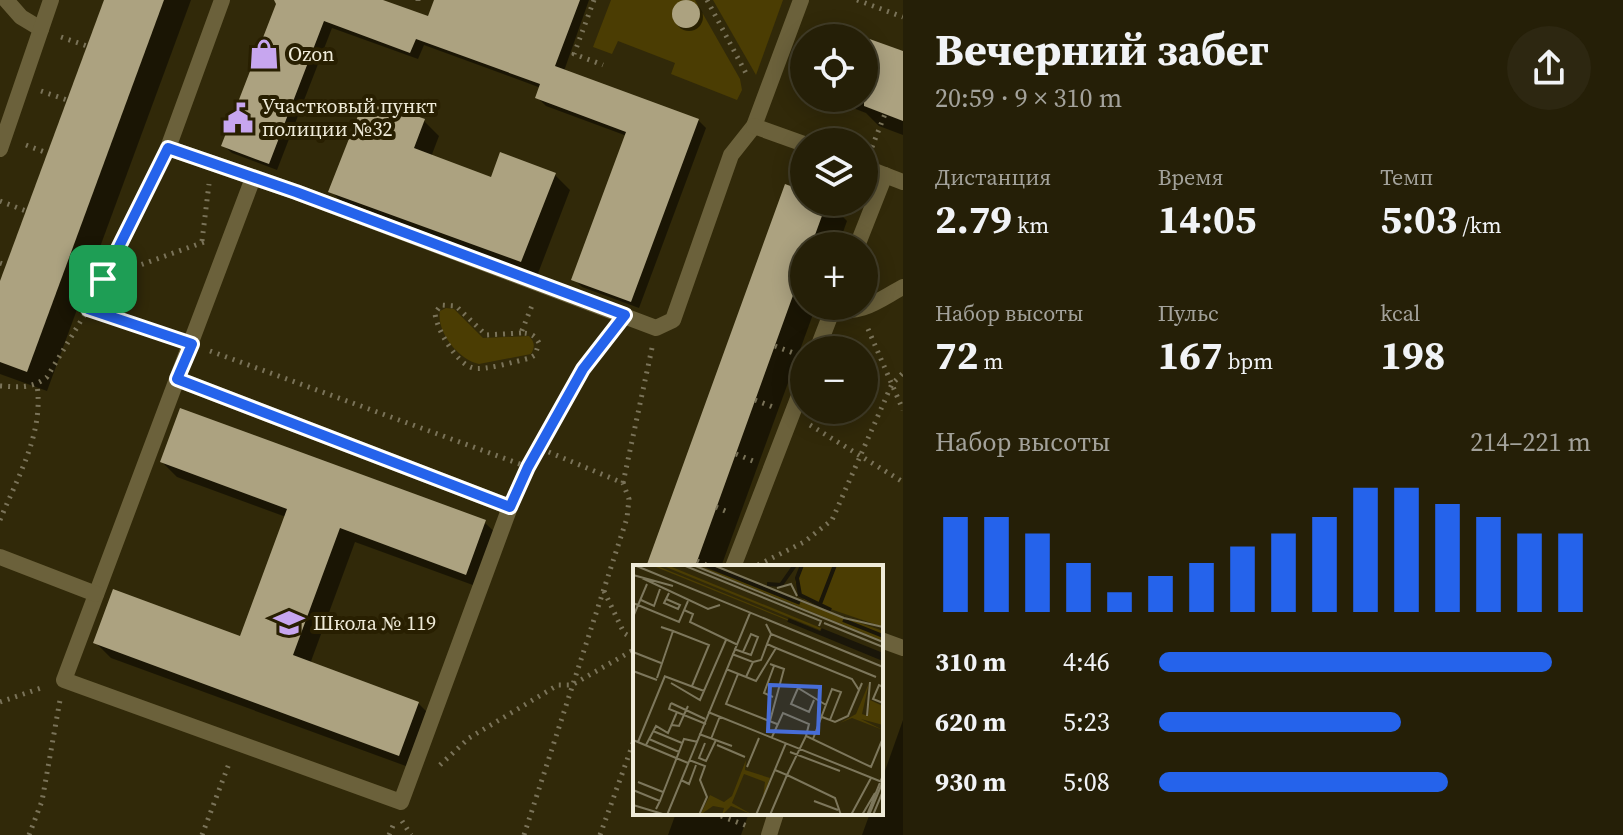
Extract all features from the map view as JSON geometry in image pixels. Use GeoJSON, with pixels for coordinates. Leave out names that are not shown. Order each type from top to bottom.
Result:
{"type":"FeatureCollection","features":[{"type":"Feature","properties":{"kind":"lane"},"geometry":{"type":"LineString","coordinates":[[6,0],[21,17],[41,29]]}},
{"type":"Feature","properties":{"kind":"lane"},"geometry":{"type":"LineString","coordinates":[[0,149],[51,0]]}},
{"type":"Feature","properties":{"kind":"lane"},"geometry":{"type":"LineString","coordinates":[[222,0],[168,148],[656,328],[673,320],[731,155],[754,126],[801,0]]}},
{"type":"Feature","properties":{"kind":"lane"},"geometry":{"type":"LineString","coordinates":[[754,126],[790,139]]}},
{"type":"Feature","properties":{"kind":"lane"},"geometry":{"type":"LineString","coordinates":[[878,172],[903,182]]}},
{"type":"Feature","properties":{"kind":"lane"},"geometry":{"type":"LineString","coordinates":[[863,232],[885,175]]}},
{"type":"Feature","properties":{"kind":"lane"},"geometry":{"type":"LineString","coordinates":[[177,379],[510,507],[401,802],[64,680],[177,379],[192,344],[253,178]]}},
{"type":"Feature","properties":{"kind":"lane"},"geometry":{"type":"LineString","coordinates":[[878,300],[903,287]]}},
{"type":"Feature","properties":{"kind":"lane"},"geometry":{"type":"LineString","coordinates":[[734,565],[790,419]]}},
{"type":"Feature","properties":{"kind":"lane"},"geometry":{"type":"LineString","coordinates":[[0,557],[96,594]]}},
{"type":"Feature","properties":{"kind":"lane"},"geometry":{"type":"LineString","coordinates":[[883,641],[903,648]]}},
{"type":"Feature","properties":{"kind":"lane"},"geometry":{"type":"LineString","coordinates":[[769,835],[775,815]]}},
{"type":"Feature","properties":{"kind":"path"},"geometry":{"type":"LineString","coordinates":[[594,0],[574,54],[603,65]]}},
{"type":"Feature","properties":{"kind":"path"},"geometry":{"type":"LineString","coordinates":[[707,0],[752,84],[767,90]]}},
{"type":"Feature","properties":{"kind":"path"},"geometry":{"type":"LineString","coordinates":[[857,0],[903,17]]}},
{"type":"Feature","properties":{"kind":"path"},"geometry":{"type":"LineString","coordinates":[[878,132],[885,114]]}},
{"type":"Feature","properties":{"kind":"path"},"geometry":{"type":"LineString","coordinates":[[0,386],[25,388],[37,385],[47,377],[88,309],[168,148]]}},
{"type":"Feature","properties":{"kind":"path"},"geometry":{"type":"LineString","coordinates":[[0,201],[26,211]]}},
{"type":"Feature","properties":{"kind":"path"},"geometry":{"type":"LineString","coordinates":[[103,279],[234,229]]}},
{"type":"Feature","properties":{"kind":"path"},"geometry":{"type":"LineString","coordinates":[[521,333],[541,284]]}},
{"type":"Feature","properties":{"kind":"path"},"geometry":{"type":"LineString","coordinates":[[451,304],[486,335],[521,333],[536,337],[539,343],[535,355],[473,368],[444,341],[435,313],[441,305],[451,304]]}},
{"type":"Feature","properties":{"kind":"path"},"geometry":{"type":"LineString","coordinates":[[88,309],[528,467]]}},
{"type":"Feature","properties":{"kind":"path"},"geometry":{"type":"LineString","coordinates":[[510,507],[528,467],[583,369],[625,315]]}},
{"type":"Feature","properties":{"kind":"path"},"geometry":{"type":"LineString","coordinates":[[864,320],[903,410]]}},
{"type":"Feature","properties":{"kind":"path"},"geometry":{"type":"LineString","coordinates":[[524,835],[627,518],[629,499],[623,483],[656,328]]}},
{"type":"Feature","properties":{"kind":"path"},"geometry":{"type":"LineString","coordinates":[[775,346],[790,352]]}},
{"type":"Feature","properties":{"kind":"path"},"geometry":{"type":"LineString","coordinates":[[758,565],[804,542],[832,520],[892,384],[903,373]]}},
{"type":"Feature","properties":{"kind":"path"},"geometry":{"type":"LineString","coordinates":[[0,520],[38,426],[40,406],[37,385]]}},
{"type":"Feature","properties":{"kind":"path"},"geometry":{"type":"LineString","coordinates":[[809,424],[903,482]]}},
{"type":"Feature","properties":{"kind":"path"},"geometry":{"type":"LineString","coordinates":[[539,448],[623,483]]}},
{"type":"Feature","properties":{"kind":"path"},"geometry":{"type":"LineString","coordinates":[[697,561],[706,565]]}},
{"type":"Feature","properties":{"kind":"path"},"geometry":{"type":"LineString","coordinates":[[604,591],[624,633],[633,639]]}},
{"type":"Feature","properties":{"kind":"path"},"geometry":{"type":"LineString","coordinates":[[435,770],[469,738],[558,685],[572,685],[633,650]]}},
{"type":"Feature","properties":{"kind":"path"},"geometry":{"type":"LineString","coordinates":[[0,702],[64,680],[42,801],[29,835]]}},
{"type":"Feature","properties":{"kind":"path"},"geometry":{"type":"LineString","coordinates":[[202,835],[237,742]]}},
{"type":"Feature","properties":{"kind":"path"},"geometry":{"type":"LineString","coordinates":[[600,835],[633,744]]}},
{"type":"Feature","properties":{"kind":"path"},"geometry":{"type":"LineString","coordinates":[[389,835],[401,802]]}},
{"type":"Feature","properties":{"kind":"shaded area"},"geometry":{"type":"Polygon","coordinates":[[[611,0],[695,0],[740,79],[742,90],[737,100],[671,74],[675,63],[618,41],[612,54],[593,47],[611,0]]]}},
{"type":"Feature","properties":{"kind":"shaded area"},"geometry":{"type":"Polygon","coordinates":[[[713,0],[783,0],[756,75],[713,0]]]}},
{"type":"Feature","properties":{"kind":"shaded area"},"geometry":{"type":"Polygon","coordinates":[[[454,309],[483,338],[529,336],[534,345],[531,354],[479,364],[471,361],[457,351],[445,336],[440,311],[454,309]]]}},
{"type":"Feature","properties":{"kind":"building"},"geometry":{"type":"Polygon","coordinates":[[[104,0],[164,0],[27,372],[0,362],[0,281],[104,0]]]}},
{"type":"Feature","properties":{"kind":"building"},"geometry":{"type":"Polygon","coordinates":[[[274,0],[383,0],[428,16],[434,0],[580,0],[555,66],[699,119],[631,302],[571,280],[626,132],[535,98],[540,84],[416,39],[410,53],[324,21],[269,164],[221,146],[276,4],[274,0]]]}},
{"type":"Feature","properties":{"kind":"building"},"geometry":{"type":"Polygon","coordinates":[[[686,0],[696,4],[700,14],[696,24],[686,28],[676,24],[672,14],[676,4],[686,0]]]}},
{"type":"Feature","properties":{"kind":"building"},"geometry":{"type":"Polygon","coordinates":[[[878,42],[903,51],[903,121],[878,111],[878,42]]]}},
{"type":"Feature","properties":{"kind":"building"},"geometry":{"type":"Polygon","coordinates":[[[365,98],[425,119],[414,148],[491,177],[500,152],[556,173],[521,262],[328,192],[365,98]]]}},
{"type":"Feature","properties":{"kind":"building"},"geometry":{"type":"Polygon","coordinates":[[[785,184],[790,186],[790,216],[822,216],[816,232],[790,232],[790,304],[696,565],[647,565],[785,184]]]}},
{"type":"Feature","properties":{"kind":"building"},"geometry":{"type":"Polygon","coordinates":[[[180,408],[486,520],[466,575],[340,528],[293,655],[419,702],[399,756],[93,643],[113,589],[240,636],[287,509],[160,462],[180,408]]]}},
{"type":"Feature","properties":{"kind":"place","name":"Ozon"},"geometry":{"type":"Point","coordinates":[264,54]}},
{"type":"Feature","properties":{"kind":"place","name":"Участковый пункт полиции №32"},"geometry":{"type":"Point","coordinates":[238,118]}},
{"type":"Feature","properties":{"kind":"place","name":"Школа № 119"},"geometry":{"type":"Point","coordinates":[289,623]}},
{"type":"Feature","properties":{"kind":"route"},"geometry":{"type":"LineString","coordinates":[[168,148],[296,192],[625,315],[583,369],[528,467],[510,507],[177,379],[192,344],[88,309],[103,279],[168,148]]}}]}
